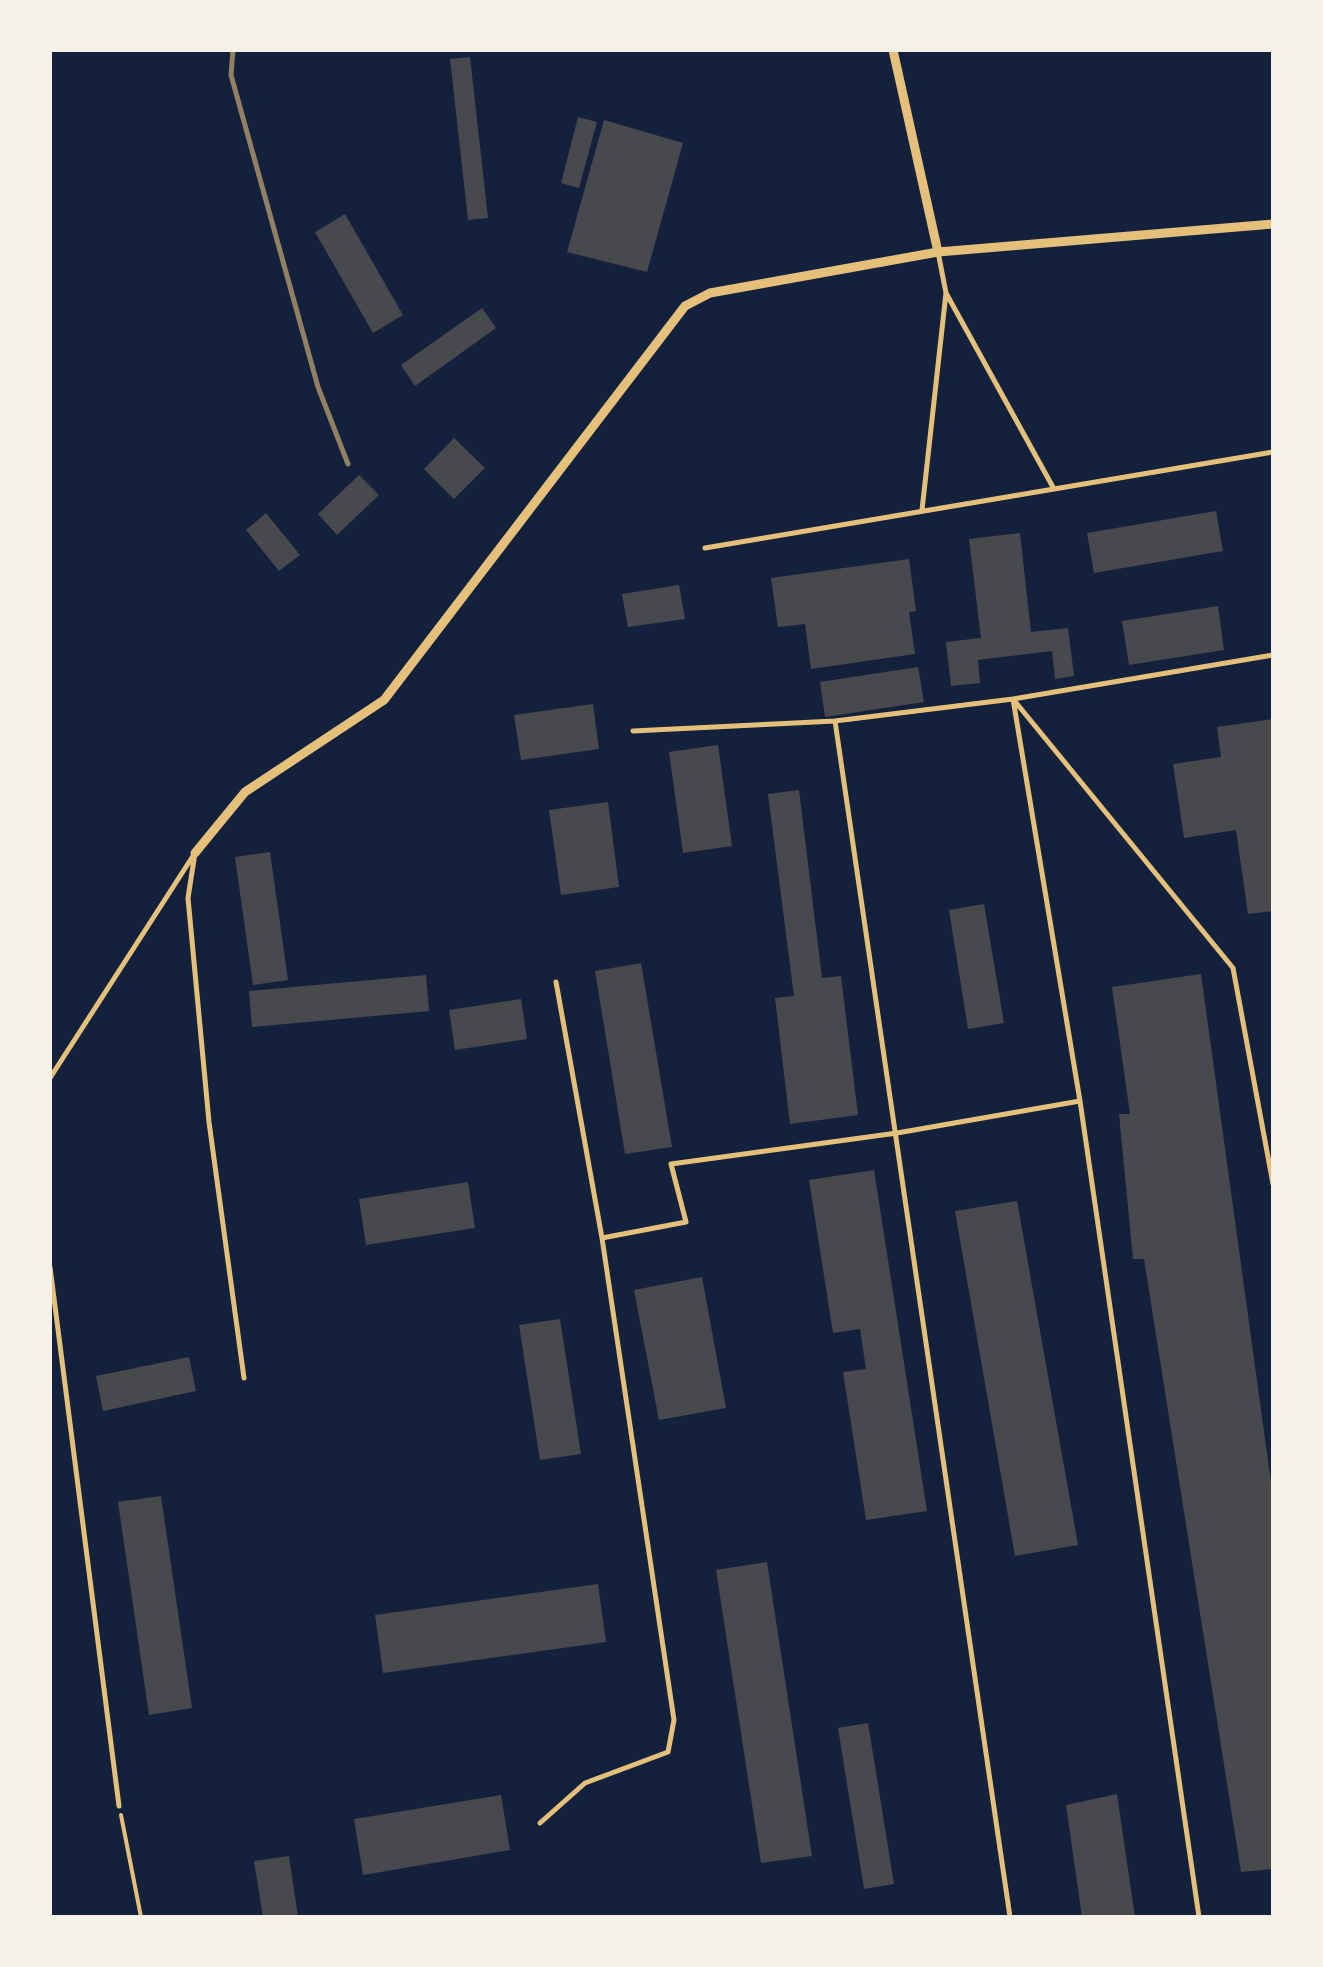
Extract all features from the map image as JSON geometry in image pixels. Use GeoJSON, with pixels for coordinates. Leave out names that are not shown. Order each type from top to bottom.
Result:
{"type":"FeatureCollection","features":[{"type":"Feature","properties":{"kind":"street"},"geometry":{"type":"LineString","coordinates":[[892,50],[938,252]]}},
{"type":"Feature","properties":{"kind":"street"},"geometry":{"type":"LineString","coordinates":[[195,854],[245,792],[384,700],[685,306],[710,292],[938,252],[1273,224]]}},
{"type":"Feature","properties":{"kind":"lane"},"geometry":{"type":"LineString","coordinates":[[922,511],[946,293],[938,252]]}},
{"type":"Feature","properties":{"kind":"lane"},"geometry":{"type":"LineString","coordinates":[[946,293],[1054,489]]}},
{"type":"Feature","properties":{"kind":"lane"},"geometry":{"type":"LineString","coordinates":[[705,548],[1273,452]]}},
{"type":"Feature","properties":{"kind":"lane"},"geometry":{"type":"LineString","coordinates":[[633,730],[835,721],[1013,699],[1273,655]]}},
{"type":"Feature","properties":{"kind":"lane"},"geometry":{"type":"LineString","coordinates":[[1013,699],[1080,1101],[1199,1917]]}},
{"type":"Feature","properties":{"kind":"lane"},"geometry":{"type":"LineString","coordinates":[[1013,699],[1233,968],[1273,1184]]}},
{"type":"Feature","properties":{"kind":"lane"},"geometry":{"type":"LineString","coordinates":[[835,721],[1010,1917]]}},
{"type":"Feature","properties":{"kind":"lane"},"geometry":{"type":"LineString","coordinates":[[50,1078],[195,854]]}},
{"type":"Feature","properties":{"kind":"lane"},"geometry":{"type":"LineString","coordinates":[[195,854],[188,898],[209,1122],[244,1378]]}},
{"type":"Feature","properties":{"kind":"lane"},"geometry":{"type":"LineString","coordinates":[[540,1823],[585,1782],[668,1752],[674,1720],[602,1238],[556,982]]}},
{"type":"Feature","properties":{"kind":"lane"},"geometry":{"type":"LineString","coordinates":[[602,1238],[686,1222],[671,1164],[897,1133],[1080,1101]]}},
{"type":"Feature","properties":{"kind":"lane"},"geometry":{"type":"LineString","coordinates":[[50,1266],[119,1806]]}},
{"type":"Feature","properties":{"kind":"path"},"geometry":{"type":"LineString","coordinates":[[119,1806],[141,1917]]}},
{"type":"Feature","properties":{"kind":"building"},"geometry":{"type":"Polygon","coordinates":[[[470,57],[488,218],[468,220],[450,59],[470,57]]]}},
{"type":"Feature","properties":{"kind":"building"},"geometry":{"type":"Polygon","coordinates":[[[578,117],[597,122],[579,188],[561,183],[578,117]]]}},
{"type":"Feature","properties":{"kind":"building"},"geometry":{"type":"Polygon","coordinates":[[[604,120],[683,143],[647,272],[567,252],[604,120]]]}},
{"type":"Feature","properties":{"kind":"building"},"geometry":{"type":"Polygon","coordinates":[[[345,214],[403,315],[373,333],[315,232],[345,214]]]}},
{"type":"Feature","properties":{"kind":"building"},"geometry":{"type":"Polygon","coordinates":[[[482,308],[496,328],[415,386],[401,365],[482,308]]]}},
{"type":"Feature","properties":{"kind":"building"},"geometry":{"type":"Polygon","coordinates":[[[454,438],[485,468],[454,499],[424,469],[454,438]]]}},
{"type":"Feature","properties":{"kind":"building"},"geometry":{"type":"Polygon","coordinates":[[[359,475],[379,495],[337,535],[318,514],[359,475]]]}},
{"type":"Feature","properties":{"kind":"building"},"geometry":{"type":"Polygon","coordinates":[[[1216,511],[1223,551],[1094,573],[1087,533],[1216,511]]]}},
{"type":"Feature","properties":{"kind":"building"},"geometry":{"type":"Polygon","coordinates":[[[266,513],[300,555],[279,571],[246,530],[266,513]]]}},
{"type":"Feature","properties":{"kind":"building"},"geometry":{"type":"Polygon","coordinates":[[[1020,533],[1031,632],[1068,628],[1074,676],[1055,679],[1052,651],[978,660],[980,683],[951,686],[946,642],[981,638],[969,539],[1020,533]]]}},
{"type":"Feature","properties":{"kind":"building"},"geometry":{"type":"Polygon","coordinates":[[[909,559],[916,611],[909,612],[915,654],[811,669],[805,624],[778,627],[771,578],[909,559]]]}},
{"type":"Feature","properties":{"kind":"building"},"geometry":{"type":"Polygon","coordinates":[[[679,585],[685,619],[628,627],[622,594],[679,585]]]}},
{"type":"Feature","properties":{"kind":"building"},"geometry":{"type":"Polygon","coordinates":[[[1218,606],[1224,650],[1129,665],[1122,621],[1218,606]]]}},
{"type":"Feature","properties":{"kind":"building"},"geometry":{"type":"Polygon","coordinates":[[[918,667],[924,702],[825,717],[820,682],[918,667]]]}},
{"type":"Feature","properties":{"kind":"building"},"geometry":{"type":"Polygon","coordinates":[[[593,704],[599,749],[521,760],[514,715],[593,704]]]}},
{"type":"Feature","properties":{"kind":"building"},"geometry":{"type":"Polygon","coordinates":[[[1273,719],[1273,911],[1248,914],[1236,830],[1184,838],[1173,764],[1221,757],[1217,727],[1273,719]]]}},
{"type":"Feature","properties":{"kind":"building"},"geometry":{"type":"Polygon","coordinates":[[[718,745],[732,846],[683,853],[669,752],[718,745]]]}},
{"type":"Feature","properties":{"kind":"building"},"geometry":{"type":"Polygon","coordinates":[[[799,790],[822,978],[841,976],[858,1115],[790,1124],[775,998],[794,996],[768,794],[799,790]]]}},
{"type":"Feature","properties":{"kind":"building"},"geometry":{"type":"Polygon","coordinates":[[[608,802],[619,887],[561,895],[549,810],[608,802]]]}},
{"type":"Feature","properties":{"kind":"building"},"geometry":{"type":"Polygon","coordinates":[[[270,852],[288,980],[253,985],[235,857],[270,852]]]}},
{"type":"Feature","properties":{"kind":"building"},"geometry":{"type":"Polygon","coordinates":[[[984,904],[1004,1023],[968,1029],[949,910],[984,904]]]}},
{"type":"Feature","properties":{"kind":"building"},"geometry":{"type":"Polygon","coordinates":[[[641,963],[672,1147],[625,1154],[595,971],[641,963]]]}},
{"type":"Feature","properties":{"kind":"building"},"geometry":{"type":"Polygon","coordinates":[[[1201,974],[1273,1497],[1273,1869],[1241,1872],[1144,1259],[1133,1259],[1119,1114],[1130,1114],[1112,987],[1201,974]]]}},
{"type":"Feature","properties":{"kind":"building"},"geometry":{"type":"Polygon","coordinates":[[[426,975],[429,1011],[252,1027],[249,991],[426,975]]]}},
{"type":"Feature","properties":{"kind":"building"},"geometry":{"type":"Polygon","coordinates":[[[521,999],[527,1039],[455,1050],[449,1010],[521,999]]]}},
{"type":"Feature","properties":{"kind":"building"},"geometry":{"type":"Polygon","coordinates":[[[874,1170],[927,1511],[866,1520],[843,1372],[866,1369],[860,1329],[833,1333],[809,1180],[874,1170]]]}},
{"type":"Feature","properties":{"kind":"building"},"geometry":{"type":"Polygon","coordinates":[[[468,1182],[475,1228],[366,1245],[359,1199],[468,1182]]]}},
{"type":"Feature","properties":{"kind":"building"},"geometry":{"type":"Polygon","coordinates":[[[1017,1201],[1078,1545],[1015,1556],[955,1211],[1017,1201]]]}},
{"type":"Feature","properties":{"kind":"building"},"geometry":{"type":"Polygon","coordinates":[[[702,1277],[726,1408],[659,1420],[634,1290],[702,1277]]]}},
{"type":"Feature","properties":{"kind":"building"},"geometry":{"type":"Polygon","coordinates":[[[560,1319],[581,1454],[540,1460],[519,1325],[560,1319]]]}},
{"type":"Feature","properties":{"kind":"building"},"geometry":{"type":"Polygon","coordinates":[[[189,1357],[196,1391],[103,1411],[96,1376],[189,1357]]]}},
{"type":"Feature","properties":{"kind":"building"},"geometry":{"type":"Polygon","coordinates":[[[161,1496],[192,1708],[149,1715],[118,1502],[161,1496]]]}},
{"type":"Feature","properties":{"kind":"building"},"geometry":{"type":"Polygon","coordinates":[[[767,1562],[812,1856],[761,1863],[716,1570],[767,1562]]]}},
{"type":"Feature","properties":{"kind":"building"},"geometry":{"type":"Polygon","coordinates":[[[598,1584],[606,1642],[383,1673],[375,1615],[598,1584]]]}},
{"type":"Feature","properties":{"kind":"building"},"geometry":{"type":"Polygon","coordinates":[[[868,1723],[894,1884],[864,1889],[838,1728],[868,1723]]]}},
{"type":"Feature","properties":{"kind":"building"},"geometry":{"type":"Polygon","coordinates":[[[1117,1794],[1135,1917],[1082,1917],[1066,1805],[1117,1794]]]}},
{"type":"Feature","properties":{"kind":"building"},"geometry":{"type":"Polygon","coordinates":[[[501,1795],[510,1850],[363,1875],[354,1819],[501,1795]]]}},
{"type":"Feature","properties":{"kind":"building"},"geometry":{"type":"Polygon","coordinates":[[[289,1856],[298,1917],[263,1917],[254,1861],[289,1856]]]}},
{"type":"Feature","properties":{"kind":"railway"},"geometry":{"type":"LineString","coordinates":[[233,50],[231,75],[318,387],[348,464]]}}]}
